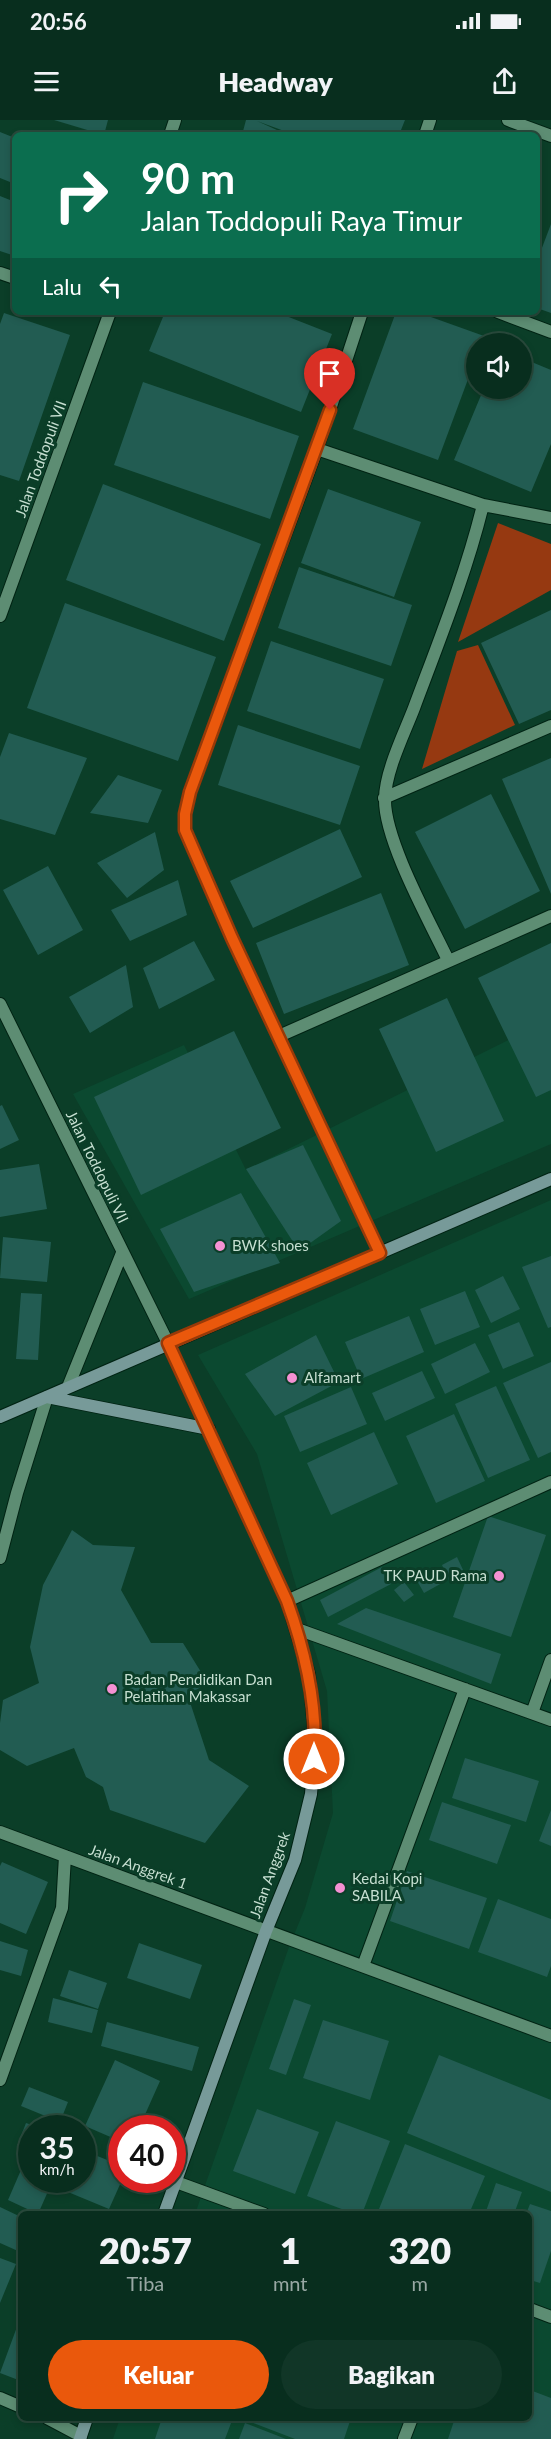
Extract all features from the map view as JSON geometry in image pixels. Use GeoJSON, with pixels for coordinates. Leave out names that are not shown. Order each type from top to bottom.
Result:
{"type":"FeatureCollection","features":[{"type":"Feature","properties":{"kind":"street"},"geometry":{"type":"LineString","coordinates":[[508,120],[551,136]]}},
{"type":"Feature","properties":{"kind":"street","name":"Jalan Toddopuli VII"},"geometry":{"type":"LineString","coordinates":[[0,616],[108,315]]}},
{"type":"Feature","properties":{"kind":"street"},"geometry":{"type":"LineString","coordinates":[[361,315],[317,449],[190,792],[185,814],[185,830],[232,938],[380,1253]]}},
{"type":"Feature","properties":{"kind":"street"},"geometry":{"type":"LineString","coordinates":[[506,315],[551,332]]}},
{"type":"Feature","properties":{"kind":"street"},"geometry":{"type":"LineString","coordinates":[[317,449],[483,505],[551,518]]}},
{"type":"Feature","properties":{"kind":"street"},"geometry":{"type":"LineString","coordinates":[[448,960],[395,846],[384,798],[392,768],[453,602],[483,505]]}},
{"type":"Feature","properties":{"kind":"street"},"geometry":{"type":"LineString","coordinates":[[384,798],[551,726]]}},
{"type":"Feature","properties":{"kind":"street"},"geometry":{"type":"LineString","coordinates":[[279,1036],[551,916]]}},
{"type":"Feature","properties":{"kind":"street","name":"Jalan Toddopuli VII"},"geometry":{"type":"LineString","coordinates":[[0,1004],[168,1343]]}},
{"type":"Feature","properties":{"kind":"street"},"geometry":{"type":"LineString","coordinates":[[0,1417],[551,1179]]}},
{"type":"Feature","properties":{"kind":"street"},"geometry":{"type":"LineString","coordinates":[[69,1387],[122,1252]]}},
{"type":"Feature","properties":{"kind":"street","name":"Jalan Anggrek"},"geometry":{"type":"LineString","coordinates":[[168,1343],[287,1601],[309,1674],[315,1742],[311,1794],[295,1860],[266,1931],[186,2154]]}},
{"type":"Feature","properties":{"kind":"street"},"geometry":{"type":"LineString","coordinates":[[46,1397],[209,1429]]}},
{"type":"Feature","properties":{"kind":"street"},"geometry":{"type":"LineString","coordinates":[[0,1558],[16,1493],[46,1397]]}},
{"type":"Feature","properties":{"kind":"street"},"geometry":{"type":"LineString","coordinates":[[287,1601],[551,1482]]}},
{"type":"Feature","properties":{"kind":"street"},"geometry":{"type":"LineString","coordinates":[[297,1629],[551,1720]]}},
{"type":"Feature","properties":{"kind":"street"},"geometry":{"type":"LineString","coordinates":[[532,1713],[551,1660]]}},
{"type":"Feature","properties":{"kind":"street"},"geometry":{"type":"LineString","coordinates":[[363,1966],[465,1689]]}},
{"type":"Feature","properties":{"kind":"street","name":"Jalan Anggrek 1"},"geometry":{"type":"LineString","coordinates":[[0,1832],[551,2037]]}},
{"type":"Feature","properties":{"kind":"street"},"geometry":{"type":"LineString","coordinates":[[0,2080],[62,1908],[65,1856]]}},
{"type":"Feature","properties":{"kind":"street"},"geometry":{"type":"LineString","coordinates":[[186,2186],[256,2211]]}},
{"type":"Feature","properties":{"kind":"street","name":"Jalan Anggrek"},"geometry":{"type":"LineString","coordinates":[[165,2211],[172,2193]]}},
{"type":"Feature","properties":{"kind":"street"},"geometry":{"type":"LineString","coordinates":[[532,2310],[551,2317]]}},
{"type":"Feature","properties":{"kind":"street"},"geometry":{"type":"LineString","coordinates":[[0,2398],[18,2406]]}},
{"type":"Feature","properties":{"kind":"street"},"geometry":{"type":"LineString","coordinates":[[52,2421],[80,2437],[86,2421]]}},
{"type":"Feature","properties":{"kind":"street"},"geometry":{"type":"LineString","coordinates":[[404,2439],[411,2421]]}},
{"type":"Feature","properties":{"kind":"shaded area"},"geometry":{"type":"Polygon","coordinates":[[[498,523],[551,544],[551,590],[458,642],[498,523]]]}},
{"type":"Feature","properties":{"kind":"shaded area"},"geometry":{"type":"Polygon","coordinates":[[[478,645],[515,725],[422,769],[457,651],[478,645]]]}},
{"type":"Feature","properties":{"kind":"shaded area"},"geometry":{"type":"Polygon","coordinates":[[[551,1019],[551,1144],[189,1299],[73,1094],[184,1045],[246,1170],[551,1019]]]}},
{"type":"Feature","properties":{"kind":"shaded area"},"geometry":{"type":"Polygon","coordinates":[[[551,1200],[551,2439],[113,2439],[119,2421],[532,2421],[532,2211],[196,2211],[289,1947],[305,1908],[333,1813],[327,1691],[257,1454],[198,1355],[551,1200]]]}},
{"type":"Feature","properties":{"kind":"building"},"geometry":{"type":"Polygon","coordinates":[[[54,120],[108,120],[105,132],[94,132],[54,120]]]}},
{"type":"Feature","properties":{"kind":"building"},"geometry":{"type":"Polygon","coordinates":[[[246,120],[405,120],[400,132],[287,132],[257,121],[281,132],[243,132],[246,120]]]}},
{"type":"Feature","properties":{"kind":"building"},"geometry":{"type":"Polygon","coordinates":[[[0,132],[12,137],[12,183],[0,178],[0,132]]]}},
{"type":"Feature","properties":{"kind":"building"},"geometry":{"type":"Polygon","coordinates":[[[0,196],[12,201],[12,255],[0,251],[0,196]]]}},
{"type":"Feature","properties":{"kind":"building"},"geometry":{"type":"Polygon","coordinates":[[[551,224],[551,313],[540,309],[540,253],[551,224]]]}},
{"type":"Feature","properties":{"kind":"building"},"geometry":{"type":"Polygon","coordinates":[[[4,313],[70,335],[19,481],[0,475],[0,324],[4,313]]]}},
{"type":"Feature","properties":{"kind":"building"},"geometry":{"type":"Polygon","coordinates":[[[164,315],[284,315],[332,334],[301,412],[149,351],[164,315]]]}},
{"type":"Feature","properties":{"kind":"building"},"geometry":{"type":"Polygon","coordinates":[[[395,315],[425,315],[476,333],[466,333],[466,385],[438,460],[353,429],[395,315]]]}},
{"type":"Feature","properties":{"kind":"building"},"geometry":{"type":"Polygon","coordinates":[[[532,362],[551,370],[551,444],[531,492],[454,460],[479,399],[532,399],[532,362]]]}},
{"type":"Feature","properties":{"kind":"building"},"geometry":{"type":"Polygon","coordinates":[[[143,382],[299,436],[270,519],[114,465],[143,382]]]}},
{"type":"Feature","properties":{"kind":"building"},"geometry":{"type":"Polygon","coordinates":[[[103,484],[261,544],[224,641],[66,580],[103,484]]]}},
{"type":"Feature","properties":{"kind":"building"},"geometry":{"type":"Polygon","coordinates":[[[328,489],[421,522],[394,597],[301,563],[328,489]]]}},
{"type":"Feature","properties":{"kind":"building"},"geometry":{"type":"Polygon","coordinates":[[[299,567],[412,605],[391,666],[278,628],[299,567]]]}},
{"type":"Feature","properties":{"kind":"building"},"geometry":{"type":"Polygon","coordinates":[[[65,603],[216,657],[178,761],[27,708],[65,603]]]}},
{"type":"Feature","properties":{"kind":"building"},"geometry":{"type":"Polygon","coordinates":[[[551,610],[551,710],[519,724],[481,643],[551,610]]]}},
{"type":"Feature","properties":{"kind":"building"},"geometry":{"type":"Polygon","coordinates":[[[271,641],[384,679],[360,749],[247,711],[271,641]]]}},
{"type":"Feature","properties":{"kind":"building"},"geometry":{"type":"Polygon","coordinates":[[[238,725],[360,766],[340,825],[218,785],[238,725]]]}},
{"type":"Feature","properties":{"kind":"building"},"geometry":{"type":"Polygon","coordinates":[[[9,733],[87,758],[55,835],[0,819],[0,757],[9,733]]]}},
{"type":"Feature","properties":{"kind":"building"},"geometry":{"type":"Polygon","coordinates":[[[551,758],[551,894],[502,779],[551,758]]]}},
{"type":"Feature","properties":{"kind":"building"},"geometry":{"type":"Polygon","coordinates":[[[118,775],[162,790],[148,823],[90,813],[118,775]]]}},
{"type":"Feature","properties":{"kind":"building"},"geometry":{"type":"Polygon","coordinates":[[[491,794],[540,891],[465,929],[415,832],[491,794]]]}},
{"type":"Feature","properties":{"kind":"building"},"geometry":{"type":"Polygon","coordinates":[[[340,829],[362,877],[253,928],[230,881],[340,829]]]}},
{"type":"Feature","properties":{"kind":"building"},"geometry":{"type":"Polygon","coordinates":[[[155,832],[164,870],[127,898],[97,863],[155,832]]]}},
{"type":"Feature","properties":{"kind":"building"},"geometry":{"type":"Polygon","coordinates":[[[48,866],[83,930],[38,955],[3,890],[48,866]]]}},
{"type":"Feature","properties":{"kind":"building"},"geometry":{"type":"Polygon","coordinates":[[[178,880],[187,915],[130,941],[111,910],[178,880]]]}},
{"type":"Feature","properties":{"kind":"building"},"geometry":{"type":"Polygon","coordinates":[[[381,893],[409,965],[284,1014],[256,943],[381,893]]]}},
{"type":"Feature","properties":{"kind":"building"},"geometry":{"type":"Polygon","coordinates":[[[194,941],[215,980],[159,1009],[143,968],[194,941]]]}},
{"type":"Feature","properties":{"kind":"building"},"geometry":{"type":"Polygon","coordinates":[[[551,943],[551,1090],[536,1097],[478,978],[551,943]]]}},
{"type":"Feature","properties":{"kind":"building"},"geometry":{"type":"Polygon","coordinates":[[[126,965],[133,1007],[90,1033],[69,997],[126,965]]]}},
{"type":"Feature","properties":{"kind":"building"},"geometry":{"type":"Polygon","coordinates":[[[447,998],[504,1121],[436,1152],[379,1029],[447,998]]]}},
{"type":"Feature","properties":{"kind":"building"},"geometry":{"type":"Polygon","coordinates":[[[234,1031],[281,1128],[141,1195],[94,1097],[234,1031]]]}},
{"type":"Feature","properties":{"kind":"building"},"geometry":{"type":"Polygon","coordinates":[[[2,1105],[19,1140],[0,1149],[0,1106],[2,1105]]]}},
{"type":"Feature","properties":{"kind":"building"},"geometry":{"type":"Polygon","coordinates":[[[303,1145],[341,1221],[299,1251],[246,1169],[303,1145]]]}},
{"type":"Feature","properties":{"kind":"building"},"geometry":{"type":"Polygon","coordinates":[[[39,1164],[47,1209],[0,1217],[0,1170],[39,1164]]]}},
{"type":"Feature","properties":{"kind":"building","name":"BWK shoes"},"geometry":{"type":"Polygon","coordinates":[[[241,1193],[280,1263],[194,1292],[160,1229],[241,1193]]]}},
{"type":"Feature","properties":{"kind":"building"},"geometry":{"type":"Polygon","coordinates":[[[3,1237],[51,1242],[47,1282],[0,1278],[3,1237]]]}},
{"type":"Feature","properties":{"kind":"building"},"geometry":{"type":"Polygon","coordinates":[[[551,1256],[551,1327],[548,1328],[522,1267],[551,1256]]]}},
{"type":"Feature","properties":{"kind":"building"},"geometry":{"type":"Polygon","coordinates":[[[503,1276],[520,1309],[491,1323],[475,1290],[503,1276]]]}},
{"type":"Feature","properties":{"kind":"building"},"geometry":{"type":"Polygon","coordinates":[[[465,1291],[480,1327],[435,1345],[420,1309],[465,1291]]]}},
{"type":"Feature","properties":{"kind":"building"},"geometry":{"type":"Polygon","coordinates":[[[21,1293],[42,1294],[38,1360],[16,1359],[21,1293]]]}},
{"type":"Feature","properties":{"kind":"building"},"geometry":{"type":"Polygon","coordinates":[[[409,1316],[424,1352],[361,1379],[345,1342],[409,1316]]]}},
{"type":"Feature","properties":{"kind":"building"},"geometry":{"type":"Polygon","coordinates":[[[519,1322],[534,1356],[503,1369],[488,1335],[519,1322]]]}},
{"type":"Feature","properties":{"kind":"building","name":"Alfamart"},"geometry":{"type":"Polygon","coordinates":[[[316,1335],[339,1382],[275,1416],[245,1374],[316,1335]]]}},
{"type":"Feature","properties":{"kind":"building"},"geometry":{"type":"Polygon","coordinates":[[[475,1343],[490,1372],[445,1394],[431,1364],[475,1343]]]}},
{"type":"Feature","properties":{"kind":"building"},"geometry":{"type":"Polygon","coordinates":[[[551,1362],[551,1452],[538,1458],[503,1383],[551,1362]]]}},
{"type":"Feature","properties":{"kind":"building"},"geometry":{"type":"Polygon","coordinates":[[[422,1371],[435,1398],[385,1421],[372,1393],[422,1371]]]}},
{"type":"Feature","properties":{"kind":"building"},"geometry":{"type":"Polygon","coordinates":[[[496,1386],[530,1460],[488,1478],[455,1404],[496,1386]]]}},
{"type":"Feature","properties":{"kind":"building"},"geometry":{"type":"Polygon","coordinates":[[[351,1387],[367,1424],[300,1452],[284,1416],[351,1387]]]}},
{"type":"Feature","properties":{"kind":"building"},"geometry":{"type":"Polygon","coordinates":[[[454,1414],[485,1481],[436,1503],[406,1436],[454,1414]]]}},
{"type":"Feature","properties":{"kind":"building"},"geometry":{"type":"Polygon","coordinates":[[[374,1432],[398,1484],[331,1515],[307,1463],[374,1432]]]}},
{"type":"Feature","properties":{"kind":"building","name":"TK PAUD Rama"},"geometry":{"type":"Polygon","coordinates":[[[488,1516],[546,1535],[511,1637],[453,1617],[488,1516]]]}},
{"type":"Feature","properties":{"kind":"building","name":"Badan Pendidikan Dan Pelatihan Makassar"},"geometry":{"type":"Polygon","coordinates":[[[72,1530],[93,1545],[135,1547],[121,1590],[151,1643],[183,1643],[209,1685],[187,1693],[209,1760],[249,1786],[205,1843],[110,1810],[103,1787],[86,1777],[74,1748],[27,1766],[0,1750],[3,1700],[39,1683],[30,1647],[43,1585],[72,1530]]]}},
{"type":"Feature","properties":{"kind":"building"},"geometry":{"type":"Polygon","coordinates":[[[457,1557],[464,1572],[449,1580],[442,1565],[457,1557]]]}},
{"type":"Feature","properties":{"kind":"building"},"geometry":{"type":"Polygon","coordinates":[[[382,1567],[391,1584],[328,1617],[320,1600],[382,1567]]]}},
{"type":"Feature","properties":{"kind":"building"},"geometry":{"type":"Polygon","coordinates":[[[433,1568],[442,1583],[424,1593],[416,1579],[433,1568]]]}},
{"type":"Feature","properties":{"kind":"building"},"geometry":{"type":"Polygon","coordinates":[[[404,1582],[414,1595],[404,1602],[394,1590],[404,1582]]]}},
{"type":"Feature","properties":{"kind":"building"},"geometry":{"type":"Polygon","coordinates":[[[366,1608],[501,1654],[491,1684],[337,1624],[366,1608]]]}},
{"type":"Feature","properties":{"kind":"building"},"geometry":{"type":"Polygon","coordinates":[[[465,1758],[539,1781],[526,1822],[452,1798],[465,1758]]]}},
{"type":"Feature","properties":{"kind":"building"},"geometry":{"type":"Polygon","coordinates":[[[442,1802],[511,1825],[497,1864],[429,1840],[442,1802]]]}},
{"type":"Feature","properties":{"kind":"building"},"geometry":{"type":"Polygon","coordinates":[[[551,1810],[551,1846],[539,1841],[551,1810]]]}},
{"type":"Feature","properties":{"kind":"building"},"geometry":{"type":"Polygon","coordinates":[[[2,1862],[48,1882],[26,1934],[0,1923],[0,1866],[2,1862]]]}},
{"type":"Feature","properties":{"kind":"building"},"geometry":{"type":"Polygon","coordinates":[[[407,1871],[487,1898],[469,1949],[390,1921],[407,1871]]]}},
{"type":"Feature","properties":{"kind":"building"},"geometry":{"type":"Polygon","coordinates":[[[498,1899],[551,1919],[551,1966],[547,1977],[478,1952],[498,1899]]]}},
{"type":"Feature","properties":{"kind":"building"},"geometry":{"type":"Polygon","coordinates":[[[0,1941],[28,1950],[21,1976],[0,1970],[0,1941]]]}},
{"type":"Feature","properties":{"kind":"building"},"geometry":{"type":"Polygon","coordinates":[[[139,1943],[202,1965],[190,1999],[127,1978],[139,1943]]]}},
{"type":"Feature","properties":{"kind":"building"},"geometry":{"type":"Polygon","coordinates":[[[69,1970],[107,1983],[98,2009],[60,1996],[69,1970]]]}},
{"type":"Feature","properties":{"kind":"building"},"geometry":{"type":"Polygon","coordinates":[[[53,1998],[98,2010],[92,2033],[48,2022],[53,1998]]]}},
{"type":"Feature","properties":{"kind":"building"},"geometry":{"type":"Polygon","coordinates":[[[294,1999],[311,2005],[286,2075],[269,2069],[294,1999]]]}},
{"type":"Feature","properties":{"kind":"building"},"geometry":{"type":"Polygon","coordinates":[[[323,2020],[389,2041],[370,2100],[303,2078],[323,2020]]]}},
{"type":"Feature","properties":{"kind":"building"},"geometry":{"type":"Polygon","coordinates":[[[107,2022],[199,2047],[192,2071],[101,2046],[107,2022]]]}},
{"type":"Feature","properties":{"kind":"building"},"geometry":{"type":"Polygon","coordinates":[[[439,2055],[551,2100],[551,2192],[407,2133],[439,2055]]]}},
{"type":"Feature","properties":{"kind":"building"},"geometry":{"type":"Polygon","coordinates":[[[115,2060],[160,2081],[145,2115],[108,2115],[108,2136],[96,2131],[96,2115],[90,2115],[115,2060]]]}},
{"type":"Feature","properties":{"kind":"building"},"geometry":{"type":"Polygon","coordinates":[[[29,2087],[68,2102],[63,2115],[43,2115],[21,2106],[29,2087]]]}},
{"type":"Feature","properties":{"kind":"building"},"geometry":{"type":"Polygon","coordinates":[[[257,2109],[319,2132],[295,2194],[233,2171],[257,2109]]]}},
{"type":"Feature","properties":{"kind":"building"},"geometry":{"type":"Polygon","coordinates":[[[336,2121],[390,2141],[363,2211],[347,2211],[307,2196],[336,2121]]]}},
{"type":"Feature","properties":{"kind":"building"},"geometry":{"type":"Polygon","coordinates":[[[405,2144],[485,2176],[470,2211],[378,2211],[405,2144]]]}},
{"type":"Feature","properties":{"kind":"building"},"geometry":{"type":"Polygon","coordinates":[[[96,2155],[108,2160],[108,2193],[116,2193],[109,2209],[70,2193],[96,2193],[96,2155]]]}},
{"type":"Feature","properties":{"kind":"building"},"geometry":{"type":"Polygon","coordinates":[[[18,2177],[18,2193],[47,2193],[39,2211],[32,2211],[8,2200],[18,2177]]]}},
{"type":"Feature","properties":{"kind":"building"},"geometry":{"type":"Polygon","coordinates":[[[496,2183],[522,2192],[515,2211],[486,2211],[496,2183]]]}},
{"type":"Feature","properties":{"kind":"building"},"geometry":{"type":"Polygon","coordinates":[[[530,2204],[551,2211],[551,2251],[540,2283],[532,2281],[532,2211],[527,2211],[530,2204]]]}},
{"type":"Feature","properties":{"kind":"building"},"geometry":{"type":"Polygon","coordinates":[[[0,2207],[18,2216],[18,2251],[0,2243],[0,2207]]]}},
{"type":"Feature","properties":{"kind":"building"},"geometry":{"type":"Polygon","coordinates":[[[0,2258],[16,2264],[0,2303],[0,2258]]]}},
{"type":"Feature","properties":{"kind":"building"},"geometry":{"type":"Polygon","coordinates":[[[18,2324],[18,2380],[0,2373],[18,2324]]]}},
{"type":"Feature","properties":{"kind":"building"},"geometry":{"type":"Polygon","coordinates":[[[532,2391],[551,2398],[551,2439],[448,2439],[454,2421],[532,2421],[532,2391]]]}},
{"type":"Feature","properties":{"kind":"building"},"geometry":{"type":"Polygon","coordinates":[[[161,2421],[232,2421],[225,2439],[155,2439],[161,2421]]]}},
{"type":"Feature","properties":{"kind":"building"},"geometry":{"type":"Polygon","coordinates":[[[248,2421],[350,2421],[344,2439],[295,2439],[248,2421]]]}},
{"type":"Feature","properties":{"kind":"building"},"geometry":{"type":"Polygon","coordinates":[[[245,2423],[286,2439],[239,2439],[245,2423]]]}},
{"type":"Feature","properties":{"kind":"place","name":"BWK shoes"},"geometry":{"type":"Point","coordinates":[220,1246]}},
{"type":"Feature","properties":{"kind":"place","name":"Alfamart"},"geometry":{"type":"Point","coordinates":[292,1378]}},
{"type":"Feature","properties":{"kind":"place","name":"TK PAUD Rama"},"geometry":{"type":"Point","coordinates":[499,1576]}},
{"type":"Feature","properties":{"kind":"place","name":"Badan Pendidikan Dan Pelatihan Makassar"},"geometry":{"type":"Point","coordinates":[112,1689]}},
{"type":"Feature","properties":{"kind":"place","name":"Kedai Kopi SABILA"},"geometry":{"type":"Point","coordinates":[340,1888]}},
{"type":"Feature","properties":{"kind":"route"},"geometry":{"type":"LineString","coordinates":[[314,1759],[315,1742],[309,1674],[297,1629],[287,1601],[168,1343],[380,1253],[232,938],[185,830],[185,814],[190,792],[330,410]]}}]}
